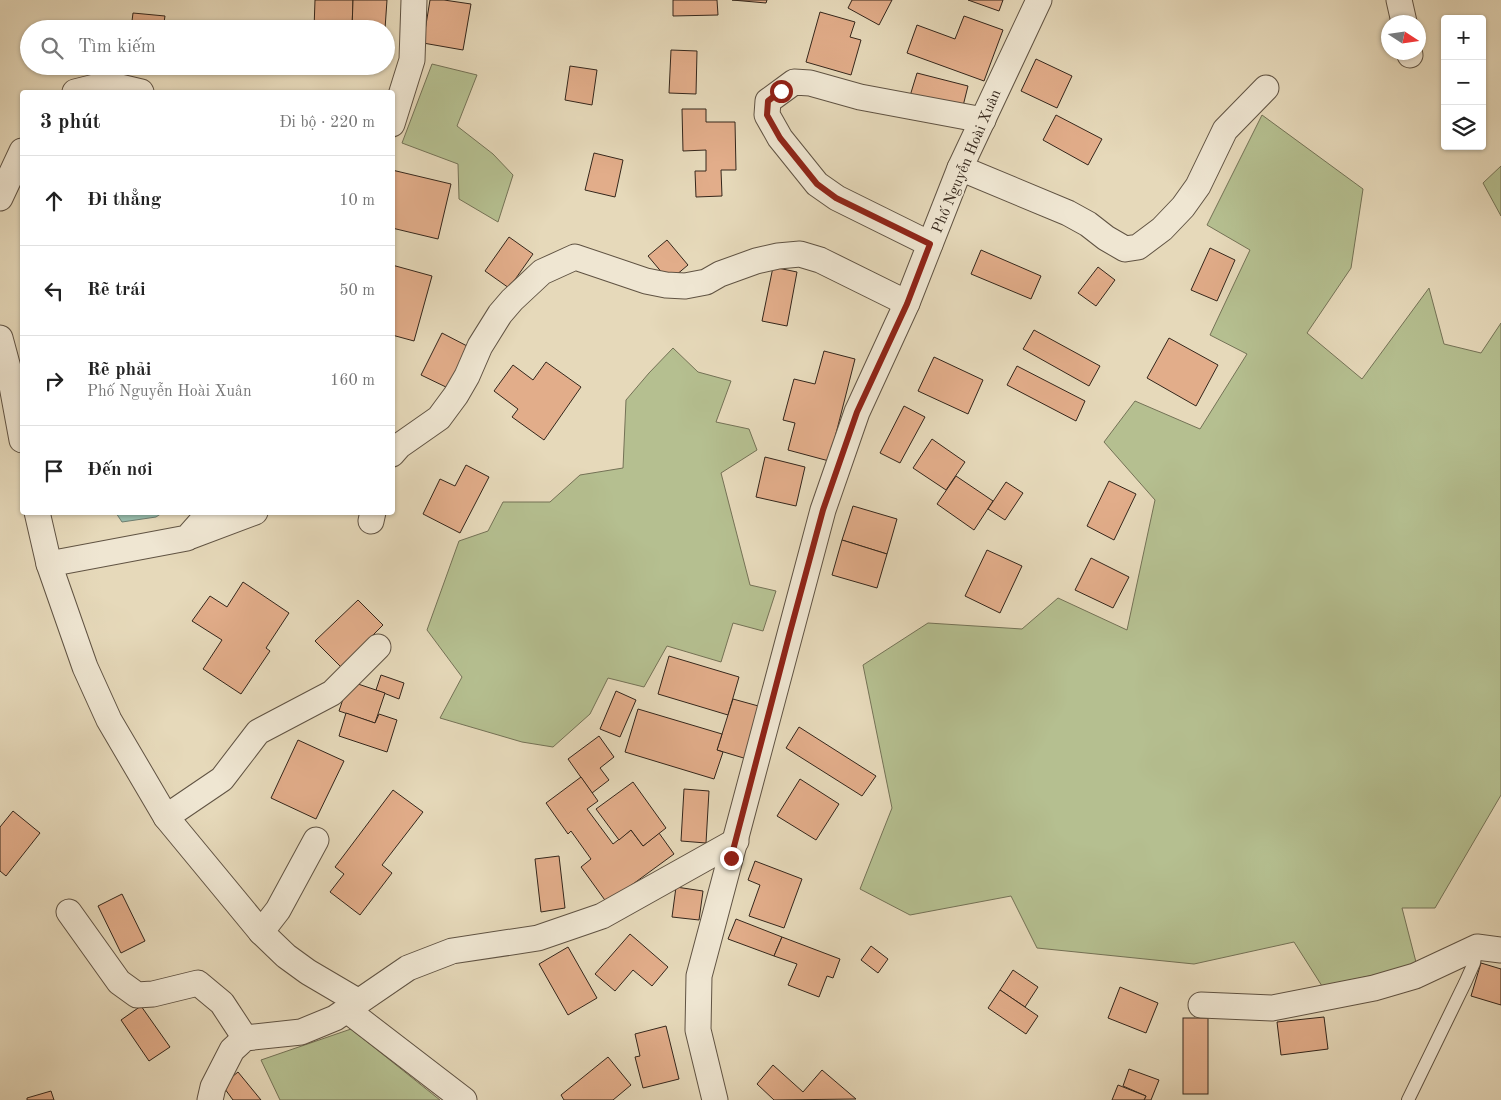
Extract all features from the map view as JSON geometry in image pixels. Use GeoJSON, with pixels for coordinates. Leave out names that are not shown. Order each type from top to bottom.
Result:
{"type":"FeatureCollection","features":[{"type":"Feature","properties":{"kind":"street"},"geometry":{"type":"LineString","coordinates":[[395,114],[412,60],[414,0]]}},
{"type":"Feature","properties":{"kind":"street","name":"Phố Nguyễn Hoài Xuân"},"geometry":{"type":"LineString","coordinates":[[715,1100],[698,1030],[699,976],[823,510],[857,412],[907,304],[960,168],[1039,0]]}},
{"type":"Feature","properties":{"kind":"street"},"geometry":{"type":"LineString","coordinates":[[1400,0],[1403,15]]}},
{"type":"Feature","properties":{"kind":"street"},"geometry":{"type":"LineString","coordinates":[[930,244],[836,198],[817,184],[780,138],[767,115],[768,101],[794,82],[810,83],[860,97],[983,120]]}},
{"type":"Feature","properties":{"kind":"street"},"geometry":{"type":"LineString","coordinates":[[83,90],[108,84],[133,90]]}},
{"type":"Feature","properties":{"kind":"street"},"geometry":{"type":"LineString","coordinates":[[960,168],[1068,213],[1125,249],[1138,247],[1162,229],[1183,207],[1198,186],[1225,130],[1266,88]]}},
{"type":"Feature","properties":{"kind":"street"},"geometry":{"type":"LineString","coordinates":[[0,198],[20,155]]}},
{"type":"Feature","properties":{"kind":"street"},"geometry":{"type":"LineString","coordinates":[[395,451],[439,418],[467,376],[480,346],[500,314],[512,300],[542,272],[575,257],[646,282],[685,286],[706,282],[720,274],[756,261],[800,254],[820,260],[907,304]]}},
{"type":"Feature","properties":{"kind":"street"},"geometry":{"type":"LineString","coordinates":[[0,338],[10,375],[20,429]]}},
{"type":"Feature","properties":{"kind":"street"},"geometry":{"type":"LineString","coordinates":[[38,515],[49,564],[85,667],[105,711],[166,817],[261,932],[286,956],[353,1006],[464,1100]]}},
{"type":"Feature","properties":{"kind":"street"},"geometry":{"type":"LineString","coordinates":[[186,538],[207,515]]}},
{"type":"Feature","properties":{"kind":"street"},"geometry":{"type":"LineString","coordinates":[[49,564],[186,538],[247,515]]}},
{"type":"Feature","properties":{"kind":"street"},"geometry":{"type":"LineString","coordinates":[[166,817],[222,779],[258,732],[332,693],[378,647]]}},
{"type":"Feature","properties":{"kind":"street"},"geometry":{"type":"LineString","coordinates":[[261,932],[278,910],[316,840]]}},
{"type":"Feature","properties":{"kind":"street"},"geometry":{"type":"LineString","coordinates":[[210,1100],[213,1087],[232,1050],[245,1038],[301,1032],[335,1018],[408,968],[452,951],[538,938],[602,916],[736,841]]}},
{"type":"Feature","properties":{"kind":"street"},"geometry":{"type":"LineString","coordinates":[[69,912],[118,982],[136,995],[153,994],[198,983],[222,1003],[245,1038]]}},
{"type":"Feature","properties":{"kind":"street"},"geometry":{"type":"LineString","coordinates":[[1201,1005],[1272,1008],[1374,988],[1415,976],[1489,949]]}},
{"type":"Feature","properties":{"kind":"lane"},"geometry":{"type":"LineString","coordinates":[[1408,1100],[1474,963],[1489,949]]}},
{"type":"Feature","properties":{"kind":"shaded area"},"geometry":{"type":"Polygon","coordinates":[[[432,64],[477,75],[457,126],[493,154],[513,175],[498,222],[459,199],[458,164],[402,143],[432,64]]]}},
{"type":"Feature","properties":{"kind":"shaded area"},"geometry":{"type":"Polygon","coordinates":[[[1262,115],[1363,189],[1351,268],[1307,333],[1362,379],[1429,288],[1444,344],[1481,353],[1501,323],[1501,795],[1435,908],[1402,908],[1417,966],[1322,986],[1294,942],[1194,964],[1037,948],[1011,896],[910,915],[860,889],[892,808],[863,665],[928,623],[1022,629],[1058,598],[1127,630],[1155,500],[1104,442],[1135,401],[1200,429],[1247,354],[1210,335],[1250,250],[1207,225],[1262,115]]]}},
{"type":"Feature","properties":{"kind":"shaded area"},"geometry":{"type":"Polygon","coordinates":[[[1501,166],[1501,216],[1483,183],[1501,166]]]}},
{"type":"Feature","properties":{"kind":"shaded area"},"geometry":{"type":"Polygon","coordinates":[[[673,348],[698,372],[731,381],[716,422],[749,429],[757,450],[721,473],[750,585],[776,591],[763,631],[733,623],[721,662],[667,646],[644,687],[608,678],[590,714],[553,747],[522,742],[440,718],[462,677],[427,630],[459,541],[488,531],[503,502],[550,502],[580,475],[623,468],[626,400],[673,348]]]}},
{"type":"Feature","properties":{"kind":"shaded area"},"geometry":{"type":"Polygon","coordinates":[[[117,515],[159,515],[156,517],[122,522],[117,515]]]}},
{"type":"Feature","properties":{"kind":"shaded area"},"geometry":{"type":"Polygon","coordinates":[[[351,1029],[440,1100],[280,1100],[261,1060],[351,1029]]]}},
{"type":"Feature","properties":{"kind":"building"},"geometry":{"type":"Polygon","coordinates":[[[315,0],[353,0],[352,20],[314,20],[315,0]]]}},
{"type":"Feature","properties":{"kind":"building"},"geometry":{"type":"Polygon","coordinates":[[[353,0],[387,0],[386,20],[352,20],[353,0]]]}},
{"type":"Feature","properties":{"kind":"building"},"geometry":{"type":"Polygon","coordinates":[[[430,0],[471,4],[463,50],[423,43],[430,0]]]}},
{"type":"Feature","properties":{"kind":"building"},"geometry":{"type":"Polygon","coordinates":[[[673,0],[717,0],[718,15],[673,16],[673,0]]]}},
{"type":"Feature","properties":{"kind":"building"},"geometry":{"type":"Polygon","coordinates":[[[732,0],[767,0],[766,3],[732,0]]]}},
{"type":"Feature","properties":{"kind":"building"},"geometry":{"type":"Polygon","coordinates":[[[852,0],[892,0],[879,25],[848,8],[852,0]]]}},
{"type":"Feature","properties":{"kind":"building"},"geometry":{"type":"Polygon","coordinates":[[[968,0],[1003,0],[999,11],[968,0]]]}},
{"type":"Feature","properties":{"kind":"building"},"geometry":{"type":"Polygon","coordinates":[[[820,12],[855,22],[850,37],[861,40],[851,75],[806,62],[820,12]]]}},
{"type":"Feature","properties":{"kind":"building"},"geometry":{"type":"Polygon","coordinates":[[[133,13],[165,16],[164,20],[132,20],[133,13]]]}},
{"type":"Feature","properties":{"kind":"building"},"geometry":{"type":"Polygon","coordinates":[[[964,16],[1003,30],[984,81],[907,53],[917,25],[955,39],[964,16]]]}},
{"type":"Feature","properties":{"kind":"building"},"geometry":{"type":"Polygon","coordinates":[[[671,50],[697,51],[696,94],[669,93],[671,50]]]}},
{"type":"Feature","properties":{"kind":"building"},"geometry":{"type":"Polygon","coordinates":[[[1036,59],[1072,76],[1057,108],[1021,91],[1036,59]]]}},
{"type":"Feature","properties":{"kind":"building"},"geometry":{"type":"Polygon","coordinates":[[[570,66],[597,70],[592,105],[565,100],[570,66]]]}},
{"type":"Feature","properties":{"kind":"building"},"geometry":{"type":"Polygon","coordinates":[[[917,73],[968,86],[962,110],[910,96],[917,73]]]}},
{"type":"Feature","properties":{"kind":"building"},"geometry":{"type":"Polygon","coordinates":[[[682,109],[706,109],[706,122],[735,122],[736,170],[721,170],[722,196],[696,197],[695,171],[706,171],[706,150],[683,151],[682,109]]]}},
{"type":"Feature","properties":{"kind":"building"},"geometry":{"type":"Polygon","coordinates":[[[1056,115],[1102,139],[1088,165],[1043,140],[1056,115]]]}},
{"type":"Feature","properties":{"kind":"building"},"geometry":{"type":"Polygon","coordinates":[[[594,153],[623,160],[615,197],[585,190],[594,153]]]}},
{"type":"Feature","properties":{"kind":"building"},"geometry":{"type":"Polygon","coordinates":[[[395,171],[451,184],[438,239],[395,229],[395,171]]]}},
{"type":"Feature","properties":{"kind":"building"},"geometry":{"type":"Polygon","coordinates":[[[509,237],[533,254],[509,288],[485,271],[509,237]]]}},
{"type":"Feature","properties":{"kind":"building"},"geometry":{"type":"Polygon","coordinates":[[[667,240],[688,265],[669,281],[648,256],[667,240]]]}},
{"type":"Feature","properties":{"kind":"building"},"geometry":{"type":"Polygon","coordinates":[[[1210,248],[1235,260],[1217,301],[1191,290],[1210,248]]]}},
{"type":"Feature","properties":{"kind":"building"},"geometry":{"type":"Polygon","coordinates":[[[981,250],[1041,276],[1031,299],[971,274],[981,250]]]}},
{"type":"Feature","properties":{"kind":"building"},"geometry":{"type":"Polygon","coordinates":[[[395,266],[432,276],[414,341],[395,336],[395,266]]]}},
{"type":"Feature","properties":{"kind":"building"},"geometry":{"type":"Polygon","coordinates":[[[773,267],[797,272],[787,326],[762,321],[773,267]]]}},
{"type":"Feature","properties":{"kind":"building"},"geometry":{"type":"Polygon","coordinates":[[[1098,267],[1115,280],[1096,306],[1078,293],[1098,267]]]}},
{"type":"Feature","properties":{"kind":"building"},"geometry":{"type":"Polygon","coordinates":[[[1034,330],[1100,366],[1089,386],[1023,349],[1034,330]]]}},
{"type":"Feature","properties":{"kind":"building"},"geometry":{"type":"Polygon","coordinates":[[[442,333],[469,347],[448,388],[421,375],[442,333]]]}},
{"type":"Feature","properties":{"kind":"building"},"geometry":{"type":"Polygon","coordinates":[[[1169,338],[1218,365],[1196,406],[1147,378],[1169,338]]]}},
{"type":"Feature","properties":{"kind":"building"},"geometry":{"type":"Polygon","coordinates":[[[824,351],[855,359],[829,461],[788,450],[795,423],[783,420],[794,379],[815,384],[824,351]]]}},
{"type":"Feature","properties":{"kind":"building"},"geometry":{"type":"Polygon","coordinates":[[[934,357],[983,380],[968,414],[918,391],[934,357]]]}},
{"type":"Feature","properties":{"kind":"building"},"geometry":{"type":"Polygon","coordinates":[[[546,362],[581,387],[544,440],[512,417],[518,409],[494,391],[513,365],[533,380],[546,362]]]}},
{"type":"Feature","properties":{"kind":"building"},"geometry":{"type":"Polygon","coordinates":[[[1017,366],[1085,401],[1076,421],[1007,385],[1017,366]]]}},
{"type":"Feature","properties":{"kind":"building"},"geometry":{"type":"Polygon","coordinates":[[[904,406],[925,417],[900,463],[880,453],[904,406]]]}},
{"type":"Feature","properties":{"kind":"building"},"geometry":{"type":"Polygon","coordinates":[[[932,439],[965,462],[946,490],[913,468],[932,439]]]}},
{"type":"Feature","properties":{"kind":"building"},"geometry":{"type":"Polygon","coordinates":[[[765,457],[805,467],[796,506],[756,497],[765,457]]]}},
{"type":"Feature","properties":{"kind":"building"},"geometry":{"type":"Polygon","coordinates":[[[466,465],[489,477],[460,533],[423,514],[440,479],[455,486],[466,465]]]}},
{"type":"Feature","properties":{"kind":"building"},"geometry":{"type":"Polygon","coordinates":[[[956,476],[993,501],[974,530],[937,504],[956,476]]]}},
{"type":"Feature","properties":{"kind":"building"},"geometry":{"type":"Polygon","coordinates":[[[1109,481],[1136,494],[1114,540],[1087,526],[1109,481]]]}},
{"type":"Feature","properties":{"kind":"building"},"geometry":{"type":"Polygon","coordinates":[[[1006,482],[1023,493],[1005,520],[988,509],[1006,482]]]}},
{"type":"Feature","properties":{"kind":"building"},"geometry":{"type":"Polygon","coordinates":[[[853,506],[897,519],[887,554],[842,540],[853,506]]]}},
{"type":"Feature","properties":{"kind":"building"},"geometry":{"type":"Polygon","coordinates":[[[842,540],[887,554],[877,588],[832,575],[842,540]]]}},
{"type":"Feature","properties":{"kind":"building"},"geometry":{"type":"Polygon","coordinates":[[[987,550],[1022,566],[1000,613],[965,596],[987,550]]]}},
{"type":"Feature","properties":{"kind":"building"},"geometry":{"type":"Polygon","coordinates":[[[1091,558],[1129,577],[1113,608],[1075,590],[1091,558]]]}},
{"type":"Feature","properties":{"kind":"building"},"geometry":{"type":"Polygon","coordinates":[[[243,582],[289,613],[266,648],[270,651],[241,694],[203,669],[222,640],[192,621],[210,596],[227,607],[243,582]]]}},
{"type":"Feature","properties":{"kind":"building"},"geometry":{"type":"Polygon","coordinates":[[[358,600],[383,625],[341,667],[315,641],[358,600]]]}},
{"type":"Feature","properties":{"kind":"building"},"geometry":{"type":"Polygon","coordinates":[[[669,656],[739,677],[728,715],[658,694],[669,656]]]}},
{"type":"Feature","properties":{"kind":"building"},"geometry":{"type":"Polygon","coordinates":[[[381,675],[404,683],[399,699],[376,690],[381,675]]]}},
{"type":"Feature","properties":{"kind":"building"},"geometry":{"type":"Polygon","coordinates":[[[349,681],[385,693],[375,723],[339,711],[349,681]]]}},
{"type":"Feature","properties":{"kind":"building"},"geometry":{"type":"Polygon","coordinates":[[[616,691],[636,700],[620,737],[600,729],[616,691]]]}},
{"type":"Feature","properties":{"kind":"building"},"geometry":{"type":"Polygon","coordinates":[[[733,699],[762,707],[747,759],[717,750],[733,699]]]}},
{"type":"Feature","properties":{"kind":"building"},"geometry":{"type":"Polygon","coordinates":[[[638,709],[722,734],[717,750],[723,752],[714,779],[625,752],[638,709]]]}},
{"type":"Feature","properties":{"kind":"building"},"geometry":{"type":"Polygon","coordinates":[[[346,713],[375,723],[379,714],[397,720],[387,752],[339,736],[346,713]]]}},
{"type":"Feature","properties":{"kind":"building"},"geometry":{"type":"Polygon","coordinates":[[[799,727],[876,776],[862,796],[786,748],[799,727]]]}},
{"type":"Feature","properties":{"kind":"building"},"geometry":{"type":"Polygon","coordinates":[[[599,736],[614,757],[600,768],[609,780],[592,793],[568,759],[599,736]]]}},
{"type":"Feature","properties":{"kind":"building"},"geometry":{"type":"Polygon","coordinates":[[[298,740],[344,761],[316,819],[271,798],[298,740]]]}},
{"type":"Feature","properties":{"kind":"building"},"geometry":{"type":"Polygon","coordinates":[[[581,777],[598,801],[587,809],[613,844],[631,830],[643,846],[659,833],[674,854],[607,903],[581,867],[591,859],[571,831],[568,834],[546,803],[581,777]]]}},
{"type":"Feature","properties":{"kind":"building"},"geometry":{"type":"Polygon","coordinates":[[[800,779],[839,804],[816,840],[777,816],[800,779]]]}},
{"type":"Feature","properties":{"kind":"building"},"geometry":{"type":"Polygon","coordinates":[[[633,782],[666,828],[643,846],[631,830],[619,840],[596,809],[633,782]]]}},
{"type":"Feature","properties":{"kind":"building"},"geometry":{"type":"Polygon","coordinates":[[[684,789],[709,791],[706,843],[681,841],[684,789]]]}},
{"type":"Feature","properties":{"kind":"building"},"geometry":{"type":"Polygon","coordinates":[[[393,790],[423,812],[382,865],[392,873],[360,915],[330,892],[344,874],[335,867],[393,790]]]}},
{"type":"Feature","properties":{"kind":"building"},"geometry":{"type":"Polygon","coordinates":[[[13,811],[40,833],[6,876],[0,871],[0,827],[13,811]]]}},
{"type":"Feature","properties":{"kind":"building"},"geometry":{"type":"Polygon","coordinates":[[[559,856],[565,908],[541,912],[535,859],[559,856]]]}},
{"type":"Feature","properties":{"kind":"building"},"geometry":{"type":"Polygon","coordinates":[[[755,861],[802,879],[784,928],[749,916],[760,885],[748,880],[755,861]]]}},
{"type":"Feature","properties":{"kind":"building"},"geometry":{"type":"Polygon","coordinates":[[[676,887],[703,891],[699,920],[672,917],[676,887]]]}},
{"type":"Feature","properties":{"kind":"building"},"geometry":{"type":"Polygon","coordinates":[[[122,894],[145,941],[121,953],[98,906],[122,894]]]}},
{"type":"Feature","properties":{"kind":"building"},"geometry":{"type":"Polygon","coordinates":[[[736,919],[782,937],[774,956],[728,939],[736,919]]]}},
{"type":"Feature","properties":{"kind":"building"},"geometry":{"type":"Polygon","coordinates":[[[630,934],[668,967],[652,986],[633,970],[615,991],[595,974],[630,934]]]}},
{"type":"Feature","properties":{"kind":"building"},"geometry":{"type":"Polygon","coordinates":[[[782,937],[840,959],[833,978],[827,976],[819,997],[788,985],[797,964],[774,956],[782,937]]]}},
{"type":"Feature","properties":{"kind":"building"},"geometry":{"type":"Polygon","coordinates":[[[871,946],[888,959],[878,973],[861,960],[871,946]]]}},
{"type":"Feature","properties":{"kind":"building"},"geometry":{"type":"Polygon","coordinates":[[[568,947],[597,998],[568,1015],[539,964],[568,947]]]}},
{"type":"Feature","properties":{"kind":"building"},"geometry":{"type":"Polygon","coordinates":[[[1481,963],[1501,969],[1501,1005],[1471,996],[1481,963]]]}},
{"type":"Feature","properties":{"kind":"building"},"geometry":{"type":"Polygon","coordinates":[[[1013,970],[1038,987],[1025,1007],[1000,990],[1013,970]]]}},
{"type":"Feature","properties":{"kind":"building"},"geometry":{"type":"Polygon","coordinates":[[[1120,987],[1158,1003],[1146,1033],[1108,1018],[1120,987]]]}},
{"type":"Feature","properties":{"kind":"building"},"geometry":{"type":"Polygon","coordinates":[[[1000,990],[1038,1016],[1026,1034],[988,1008],[1000,990]]]}},
{"type":"Feature","properties":{"kind":"building"},"geometry":{"type":"Polygon","coordinates":[[[141,1006],[170,1047],[149,1061],[121,1020],[141,1006]]]}},
{"type":"Feature","properties":{"kind":"building"},"geometry":{"type":"Polygon","coordinates":[[[1324,1017],[1328,1049],[1281,1055],[1277,1022],[1324,1017]]]}},
{"type":"Feature","properties":{"kind":"building"},"geometry":{"type":"Polygon","coordinates":[[[1183,1018],[1208,1018],[1208,1094],[1183,1094],[1183,1018]]]}},
{"type":"Feature","properties":{"kind":"building"},"geometry":{"type":"Polygon","coordinates":[[[666,1026],[679,1079],[643,1088],[635,1057],[640,1056],[635,1034],[666,1026]]]}},
{"type":"Feature","properties":{"kind":"building"},"geometry":{"type":"Polygon","coordinates":[[[608,1057],[631,1085],[613,1100],[564,1100],[561,1095],[608,1057]]]}},
{"type":"Feature","properties":{"kind":"building"},"geometry":{"type":"Polygon","coordinates":[[[773,1065],[803,1092],[822,1070],[856,1099],[774,1100],[757,1084],[773,1065]]]}},
{"type":"Feature","properties":{"kind":"building"},"geometry":{"type":"Polygon","coordinates":[[[1129,1069],[1159,1080],[1151,1100],[1144,1100],[1146,1096],[1123,1086],[1129,1069]]]}},
{"type":"Feature","properties":{"kind":"building"},"geometry":{"type":"Polygon","coordinates":[[[238,1072],[261,1100],[233,1100],[222,1085],[238,1072]]]}},
{"type":"Feature","properties":{"kind":"building"},"geometry":{"type":"Polygon","coordinates":[[[1118,1085],[1146,1096],[1144,1100],[1112,1100],[1118,1085]]]}},
{"type":"Feature","properties":{"kind":"building"},"geometry":{"type":"Polygon","coordinates":[[[51,1091],[54,1100],[27,1100],[27,1098],[51,1091]]]}},
{"type":"Feature","properties":{"kind":"route"},"geometry":{"type":"LineString","coordinates":[[731,858],[823,510],[857,412],[907,304],[930,244],[836,198],[817,184],[780,138],[767,115],[768,101],[781,91]]}}]}
